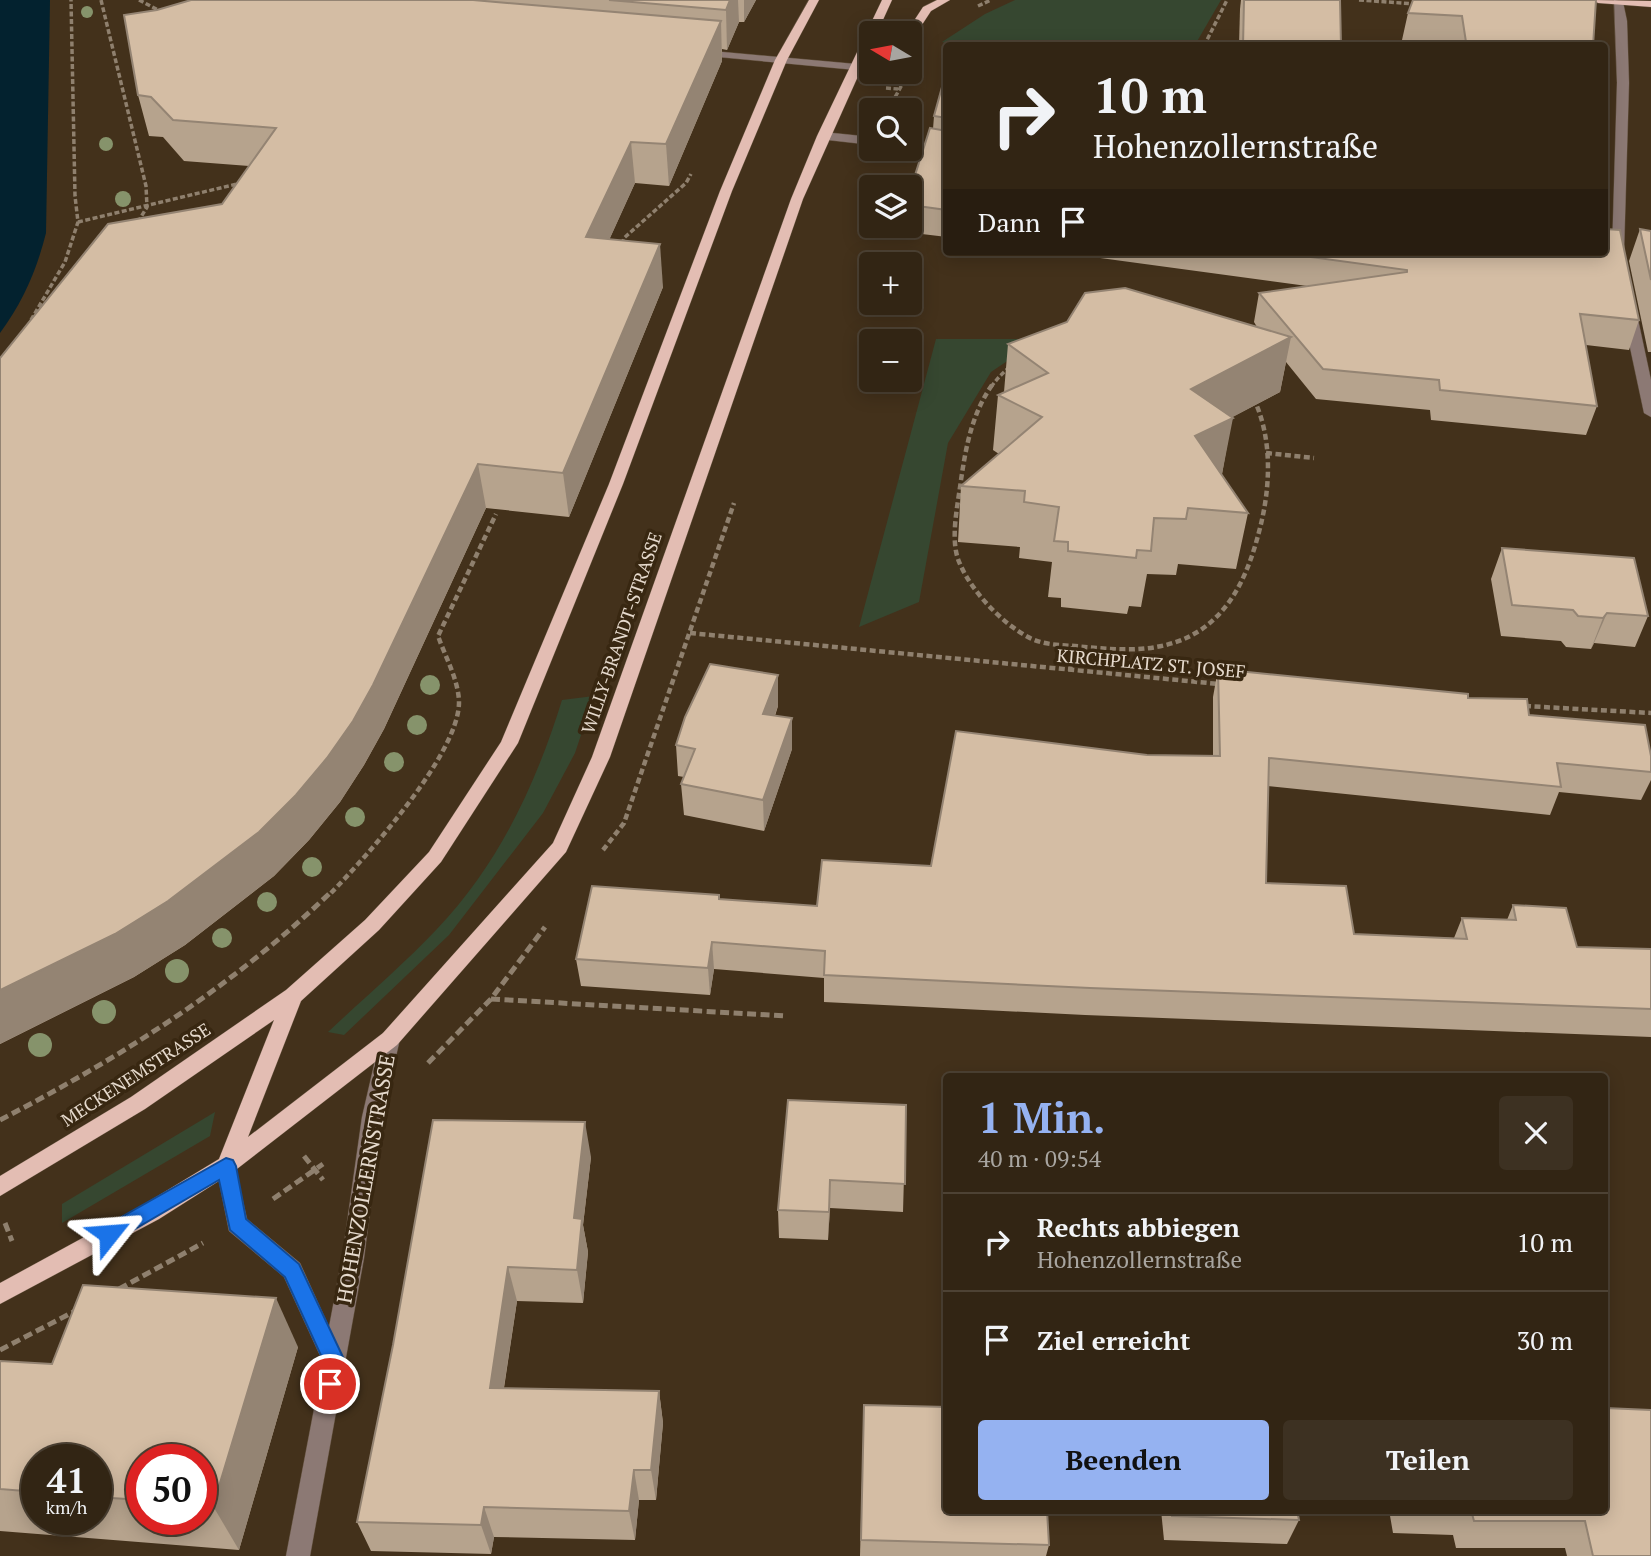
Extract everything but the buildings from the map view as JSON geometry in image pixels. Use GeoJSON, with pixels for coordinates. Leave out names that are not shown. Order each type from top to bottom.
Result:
{"type":"FeatureCollection","features":[{"type":"Feature","properties":{"kind":"main road"},"geometry":{"type":"LineString","coordinates":[[0,1294],[151,1212],[226,1166],[293,996],[373,925],[435,857],[509,743],[582,569],[726,191],[781,60],[814,0]]}},
{"type":"Feature","properties":{"kind":"main road","name":"WILLY-BRANDT-STRASSE"},"geometry":{"type":"LineString","coordinates":[[226,1166],[390,1039],[560,847],[601,757],[767,279],[823,135],[887,0]]}},
{"type":"Feature","properties":{"kind":"main road"},"geometry":{"type":"LineString","coordinates":[[919,21],[927,9],[945,0]]}},
{"type":"Feature","properties":{"kind":"main road"},"geometry":{"type":"LineString","coordinates":[[1598,0],[1651,4]]}},
{"type":"Feature","properties":{"kind":"main road","name":"MECKENEMSTRASSE"},"geometry":{"type":"LineString","coordinates":[[0,1187],[138,1103],[293,996]]}},
{"type":"Feature","properties":{"kind":"street"},"geometry":{"type":"LineString","coordinates":[[1618,2],[1622,21],[1623,83],[1622,271]]}},
{"type":"Feature","properties":{"kind":"street"},"geometry":{"type":"LineString","coordinates":[[694,52],[856,67]]}},
{"type":"Feature","properties":{"kind":"street"},"geometry":{"type":"LineString","coordinates":[[823,135],[859,139]]}},
{"type":"Feature","properties":{"kind":"street"},"geometry":{"type":"LineString","coordinates":[[922,148],[943,150]]}},
{"type":"Feature","properties":{"kind":"street"},"geometry":{"type":"LineString","coordinates":[[1626,295],[1651,413]]}},
{"type":"Feature","properties":{"kind":"street","name":"HOHENZOLLERNSTRASSE"},"geometry":{"type":"LineString","coordinates":[[298,1556],[360,1215],[372,1117],[390,1039]]}},
{"type":"Feature","properties":{"kind":"street","name":"HOHENZOLLERNSTRASSE"},"geometry":{"type":"LineString","coordinates":[[226,1166],[237,1224],[292,1270],[334,1362]]}},
{"type":"Feature","properties":{"kind":"path"},"geometry":{"type":"LineString","coordinates":[[28,324],[65,262],[78,222],[75,196],[71,0]]}},
{"type":"Feature","properties":{"kind":"path"},"geometry":{"type":"LineString","coordinates":[[101,0],[146,186],[147,206],[136,225]]}},
{"type":"Feature","properties":{"kind":"path"},"geometry":{"type":"LineString","coordinates":[[139,0],[167,15]]}},
{"type":"Feature","properties":{"kind":"path"},"geometry":{"type":"LineString","coordinates":[[1206,42],[1227,0]]}},
{"type":"Feature","properties":{"kind":"path"},"geometry":{"type":"LineString","coordinates":[[1359,0],[1425,5]]}},
{"type":"Feature","properties":{"kind":"path"},"geometry":{"type":"LineString","coordinates":[[619,250],[624,238],[685,183],[696,165]]}},
{"type":"Feature","properties":{"kind":"path"},"geometry":{"type":"LineString","coordinates":[[78,222],[248,181]]}},
{"type":"Feature","properties":{"kind":"path"},"geometry":{"type":"LineString","coordinates":[[1089,332],[1131,332],[1203,350],[1241,377],[1256,397],[1268,437],[1261,532],[1235,594],[1200,630],[1158,649],[1108,651],[1073,646],[1039,642],[1006,622],[981,595],[958,560],[955,528],[972,424],[989,387],[1015,361],[1054,343],[1089,332]]}},
{"type":"Feature","properties":{"kind":"path"},"geometry":{"type":"LineString","coordinates":[[1266,453],[1314,457]]}},
{"type":"Feature","properties":{"kind":"path"},"geometry":{"type":"LineString","coordinates":[[0,1120],[62,1089],[244,970],[299,926],[359,866],[413,795],[445,746],[459,701],[438,636],[496,514]]}},
{"type":"Feature","properties":{"kind":"path","name":"KIRCHPLATZ ST. JOSEF"},"geometry":{"type":"LineString","coordinates":[[690,633],[1221,685]]}},
{"type":"Feature","properties":{"kind":"path"},"geometry":{"type":"LineString","coordinates":[[1070,671],[1073,646]]}},
{"type":"Feature","properties":{"kind":"path"},"geometry":{"type":"LineString","coordinates":[[1518,706],[1651,713]]}},
{"type":"Feature","properties":{"kind":"path"},"geometry":{"type":"LineString","coordinates":[[491,999],[787,1016]]}},
{"type":"Feature","properties":{"kind":"green space"},"geometry":{"type":"Polygon","coordinates":[[[1015,0],[1221,0],[1197,42],[942,42],[985,14],[1015,0]]]}},
{"type":"Feature","properties":{"kind":"green space"},"geometry":{"type":"Polygon","coordinates":[[[936,339],[1040,339],[991,372],[948,443],[919,602],[859,627],[922,392],[936,339]]]}},
{"type":"Feature","properties":{"kind":"green space"},"geometry":{"type":"Polygon","coordinates":[[[594,696],[575,753],[543,813],[449,935],[344,1035],[328,1032],[411,956],[459,904],[479,878],[513,822],[540,762],[562,700],[594,696]]]}},
{"type":"Feature","properties":{"kind":"green space"},"geometry":{"type":"Polygon","coordinates":[[[215,1112],[210,1136],[62,1223],[62,1204],[215,1112]]]}},
{"type":"Feature","properties":{"kind":"water"},"geometry":{"type":"Polygon","coordinates":[[[0,0],[50,0],[46,233],[28,285],[0,333],[0,0]]]}},
{"type":"Feature","properties":{"kind":"route"},"geometry":{"type":"LineString","coordinates":[[109,1234],[226,1166],[237,1224],[292,1270],[334,1362],[330,1384]]}}]}
